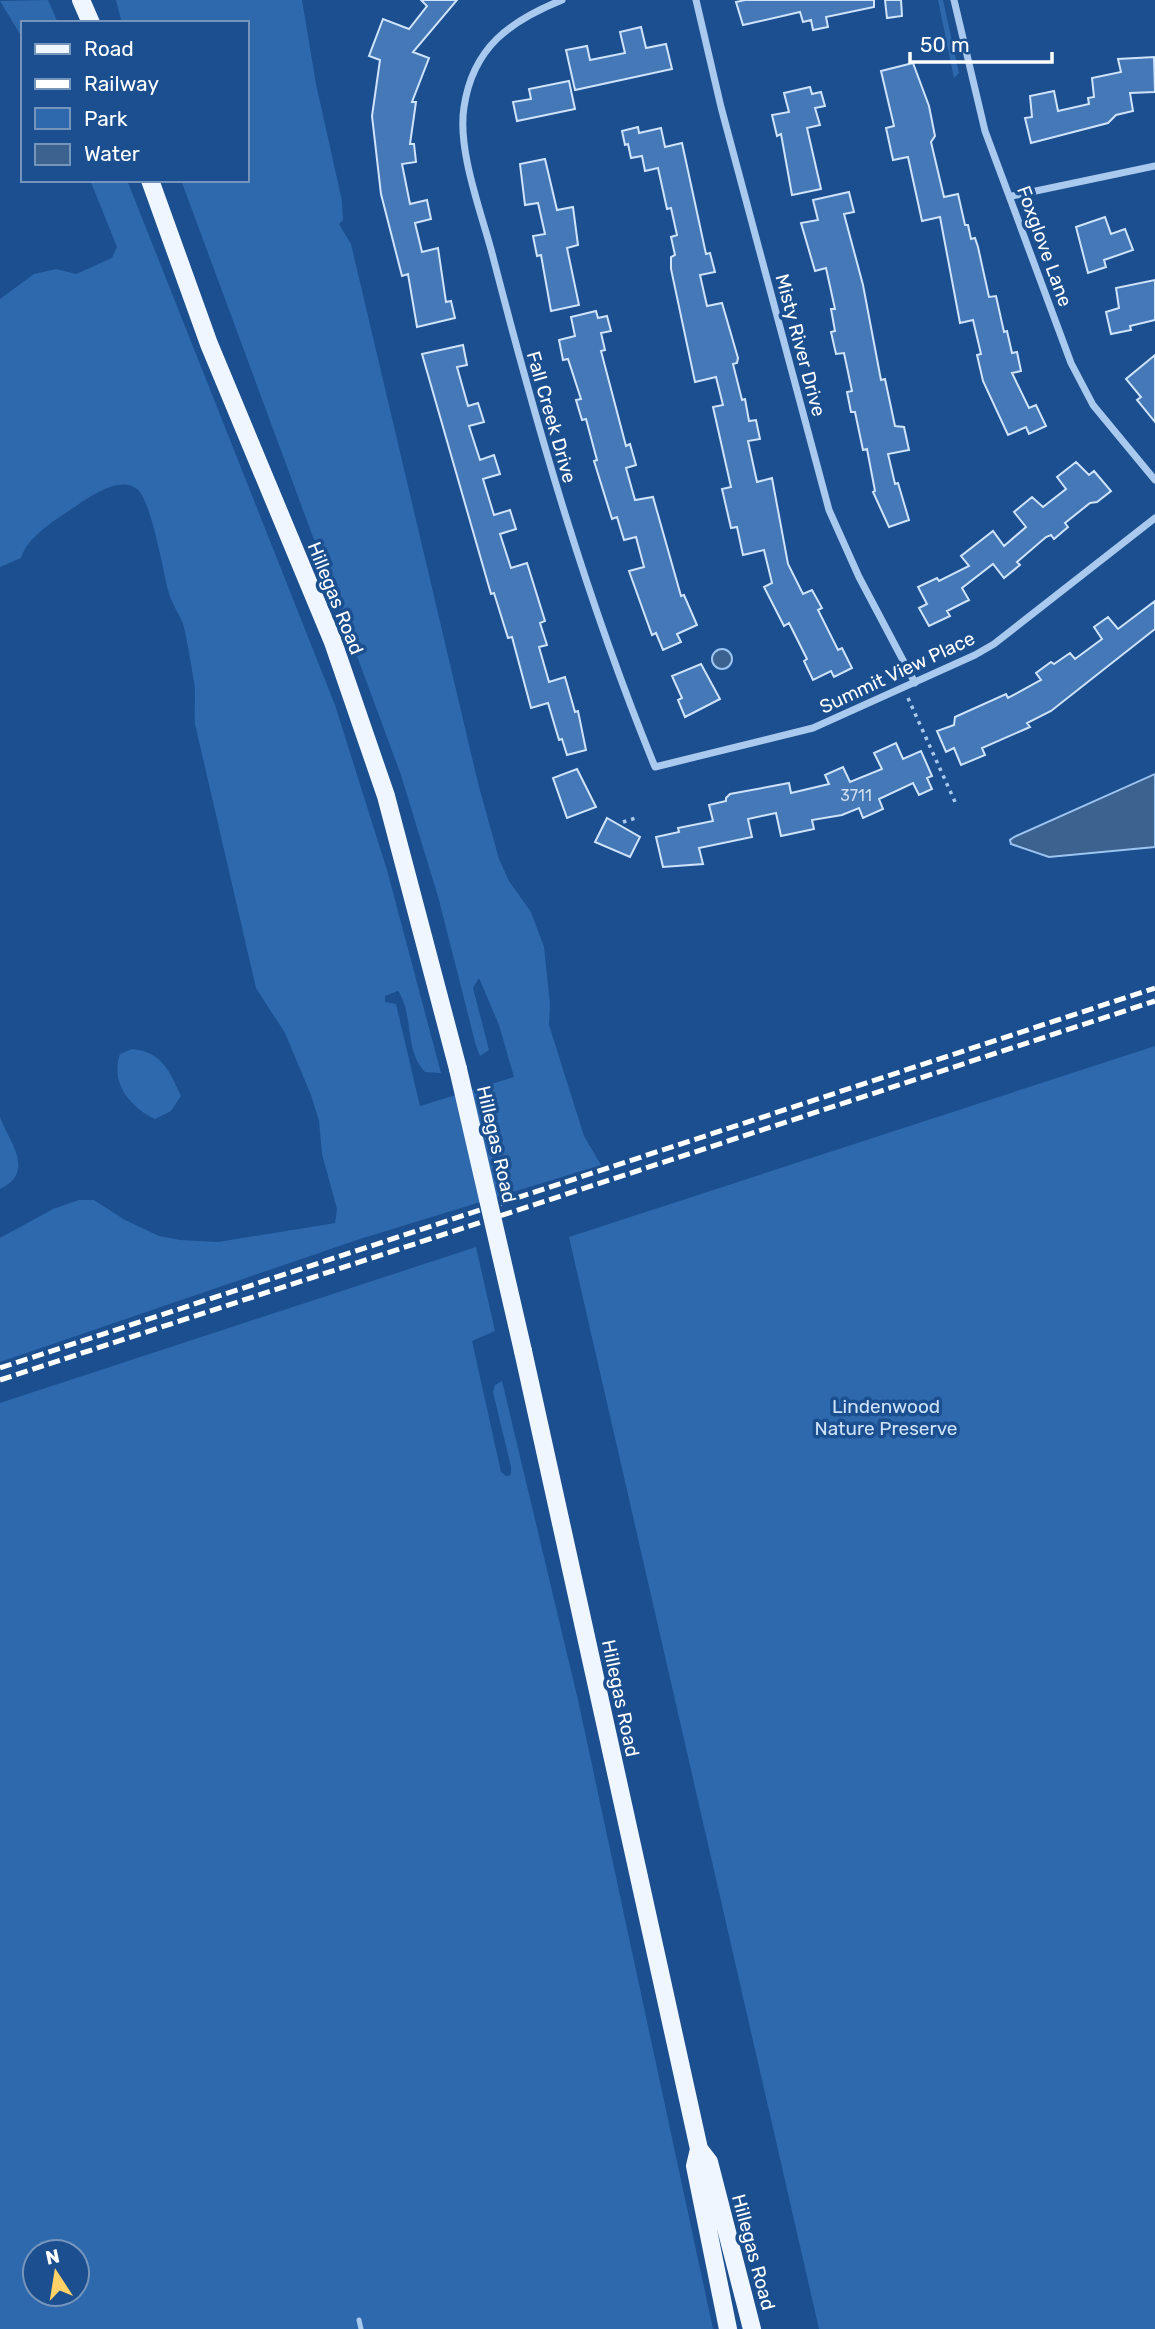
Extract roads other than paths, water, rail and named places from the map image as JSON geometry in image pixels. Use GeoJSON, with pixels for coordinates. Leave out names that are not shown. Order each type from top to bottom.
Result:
{"type":"FeatureCollection","features":[{"type":"Feature","properties":{"kind":"main road"},"geometry":{"type":"LineString","coordinates":[[81,0],[90,21]]}},
{"type":"Feature","properties":{"kind":"main road","name":"Hillegas Road"},"geometry":{"type":"LineString","coordinates":[[151,182],[209,344],[333,642],[386,796],[458,1069],[699,2148],[709,2162],[752,2329]]}},
{"type":"Feature","properties":{"kind":"main road","name":"Hillegas Road"},"geometry":{"type":"LineString","coordinates":[[699,2148],[695,2166],[728,2329]]}},
{"type":"Feature","properties":{"kind":"street","name":"Fall Creek Drive"},"geometry":{"type":"LineString","coordinates":[[562,0],[524,15],[494,39],[476,67],[464,108],[466,149],[523,375],[590,598],[655,767]]}},
{"type":"Feature","properties":{"kind":"street","name":"Misty River Drive"},"geometry":{"type":"LineString","coordinates":[[696,0],[721,107],[830,510],[859,577],[915,683]]}},
{"type":"Feature","properties":{"kind":"street","name":"Foxglove Lane"},"geometry":{"type":"LineString","coordinates":[[954,0],[979,110],[1058,329],[1082,385],[1110,426],[1155,480]]}},
{"type":"Feature","properties":{"kind":"street"},"geometry":{"type":"LineString","coordinates":[[1012,196],[1155,166]]}},
{"type":"Feature","properties":{"kind":"street","name":"Summit View Place"},"geometry":{"type":"LineString","coordinates":[[655,767],[813,728],[915,683],[994,644],[1155,518]]}},
{"type":"Feature","properties":{"kind":"lane"},"geometry":{"type":"LineString","coordinates":[[359,2320],[360,2329]]}},
{"type":"Feature","properties":{"kind":"water"},"geometry":{"type":"Polygon","coordinates":[[[722,649],[729,652],[732,659],[729,666],[722,669],[715,666],[712,659],[715,652],[722,649]]]}},
{"type":"Feature","properties":{"kind":"water"},"geometry":{"type":"Polygon","coordinates":[[[1155,774],[1155,847],[1049,857],[1011,844],[1010,840],[1014,837],[1155,774]]]}},
{"type":"Feature","properties":{"kind":"railway"},"geometry":{"type":"LineString","coordinates":[[0,1368],[1155,988]]}},
{"type":"Feature","properties":{"kind":"railway"},"geometry":{"type":"LineString","coordinates":[[0,1380],[1155,1001]]}},
{"type":"Feature","properties":{"kind":"park label","name":"Lindenwood Nature Preserve"},"geometry":{"type":"Point","coordinates":[886,1417]}}]}
